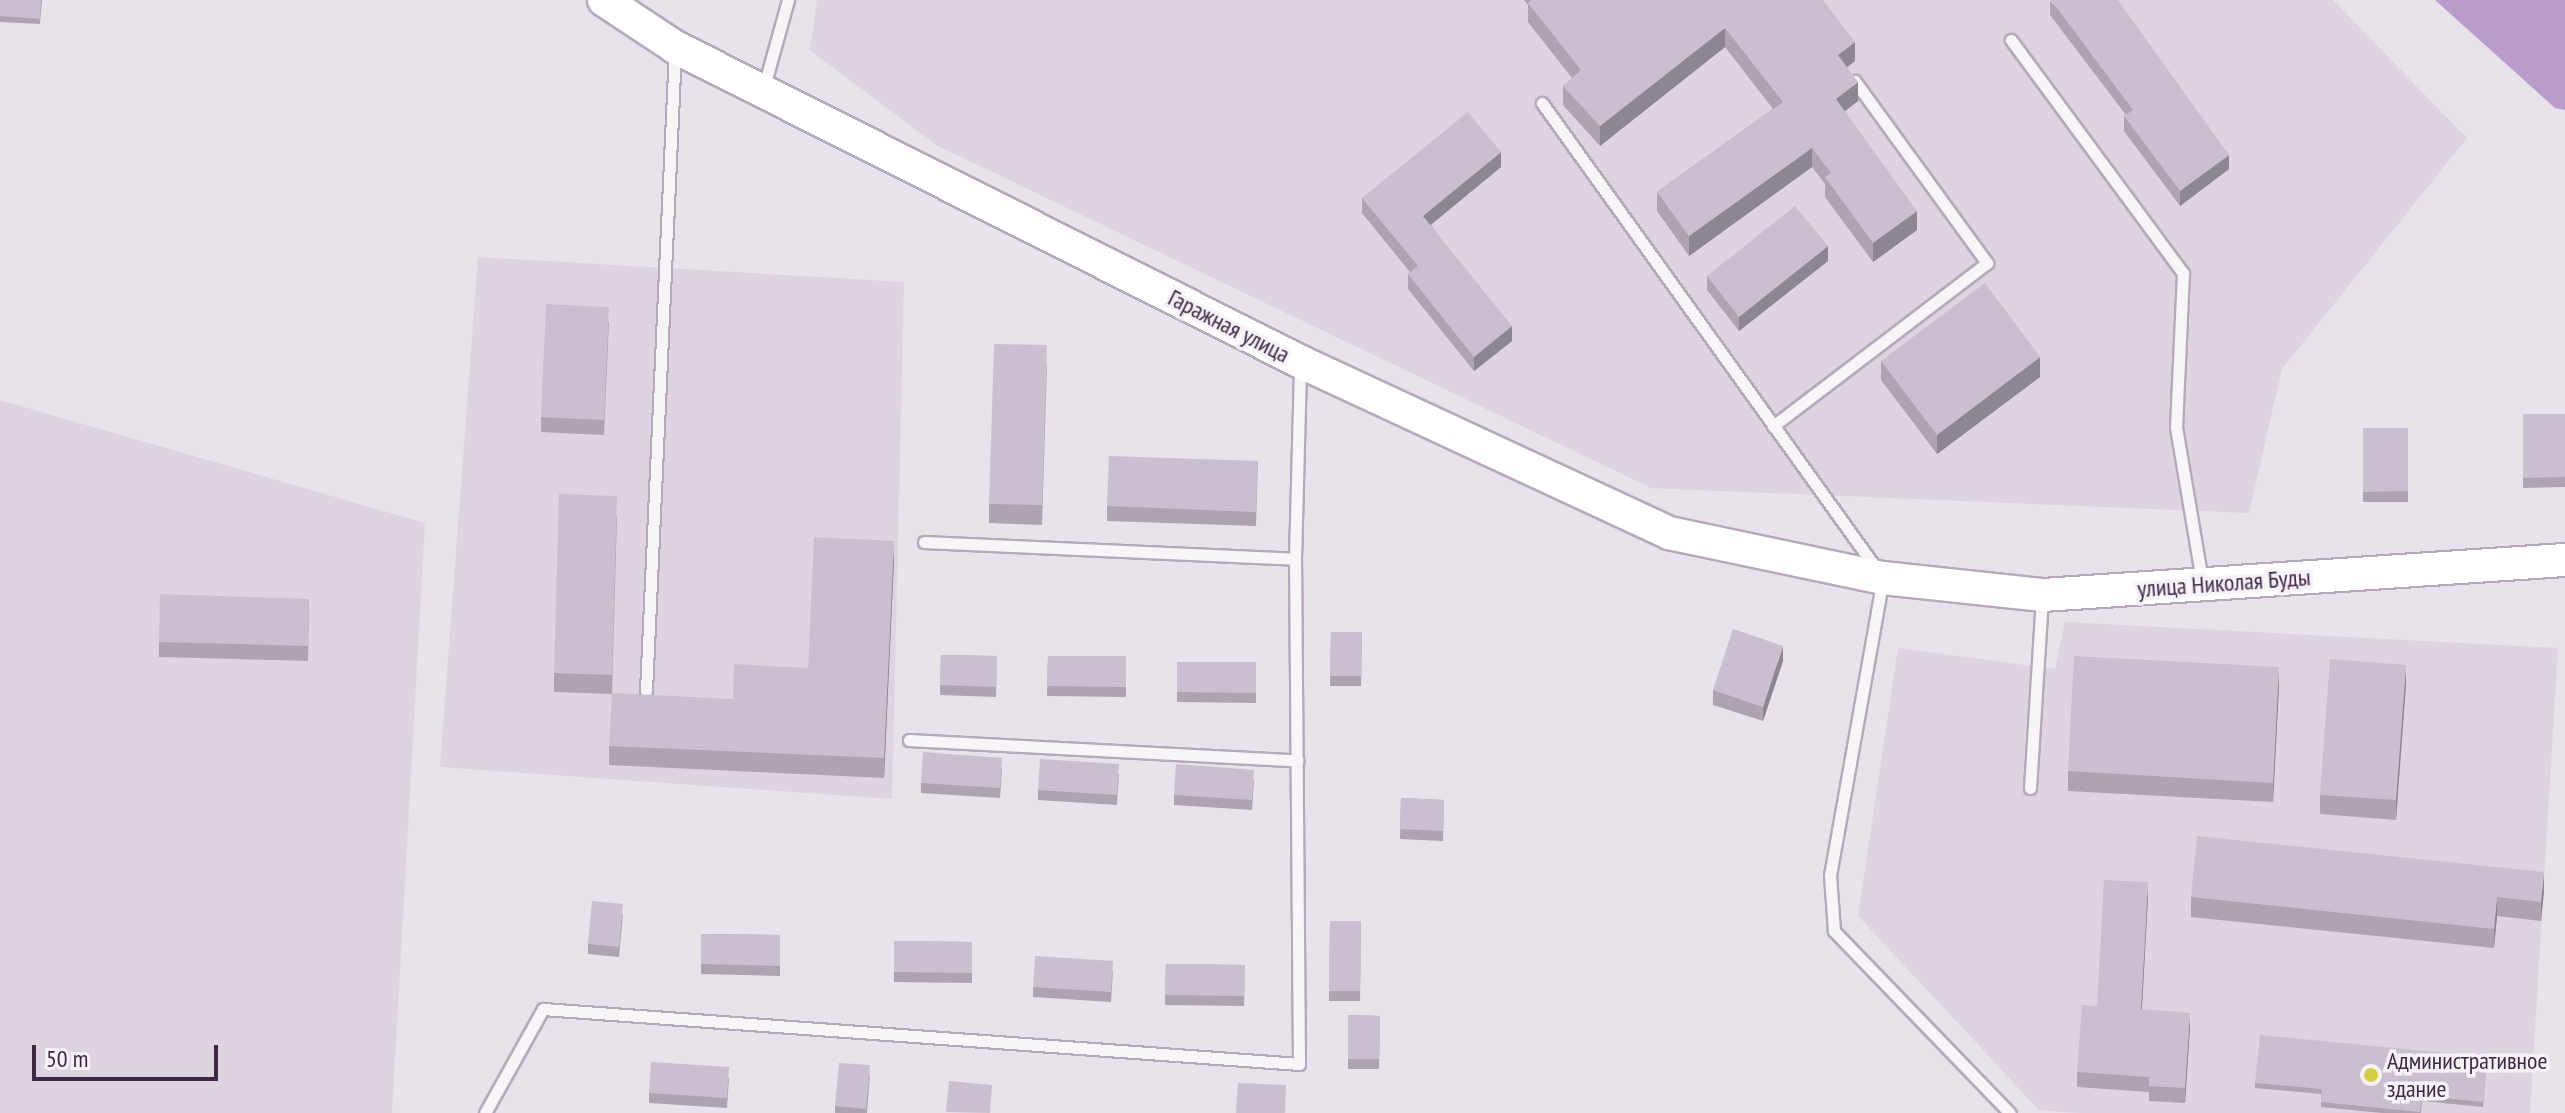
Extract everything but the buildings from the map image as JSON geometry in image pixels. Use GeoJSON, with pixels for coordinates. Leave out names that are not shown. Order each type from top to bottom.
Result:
{"type":"FeatureCollection","features":[{"type":"Feature","properties":{"kind":"street","name":"Гаражная улица"},"geometry":{"type":"LineString","coordinates":[[604,0],[675,47],[1301,362],[1669,533],[1883,578]]}},
{"type":"Feature","properties":{"kind":"street","name":"улица Николая Буды"},"geometry":{"type":"LineString","coordinates":[[1883,578],[2043,595],[2565,560]]}},
{"type":"Feature","properties":{"kind":"lane"},"geometry":{"type":"LineString","coordinates":[[763,91],[788,0]]}},
{"type":"Feature","properties":{"kind":"lane"},"geometry":{"type":"LineString","coordinates":[[2011,40],[2183,273],[2176,427],[2203,584]]}},
{"type":"Feature","properties":{"kind":"lane"},"geometry":{"type":"LineString","coordinates":[[646,691],[675,47]]}},
{"type":"Feature","properties":{"kind":"lane"},"geometry":{"type":"LineString","coordinates":[[1773,426],[1987,263],[1855,81]]}},
{"type":"Feature","properties":{"kind":"lane"},"geometry":{"type":"LineString","coordinates":[[1542,103],[1883,578],[1830,875],[1834,931],[2010,1113]]}},
{"type":"Feature","properties":{"kind":"lane"},"geometry":{"type":"LineString","coordinates":[[485,1113],[543,1009],[1299,1064],[1295,559],[1301,362]]}},
{"type":"Feature","properties":{"kind":"lane"},"geometry":{"type":"LineString","coordinates":[[924,542],[1295,559]]}},
{"type":"Feature","properties":{"kind":"lane"},"geometry":{"type":"LineString","coordinates":[[2030,788],[2043,595]]}},
{"type":"Feature","properties":{"kind":"lane"},"geometry":{"type":"LineString","coordinates":[[909,740],[1297,760]]}},
{"type":"Feature","properties":{"kind":"shaded area"},"geometry":{"type":"Polygon","coordinates":[[[817,0],[2333,0],[2467,138],[2282,369],[2249,513],[1651,488],[938,146],[810,50],[817,0]]]}},
{"type":"Feature","properties":{"kind":"shaded area"},"geometry":{"type":"Polygon","coordinates":[[[2435,0],[2565,0],[2565,110],[2555,108],[2435,0]]]}},
{"type":"Feature","properties":{"kind":"shaded area"},"geometry":{"type":"Polygon","coordinates":[[[478,257],[904,282],[892,799],[440,767],[478,257]]]}},
{"type":"Feature","properties":{"kind":"shaded area"},"geometry":{"type":"Polygon","coordinates":[[[0,400],[425,523],[392,1113],[0,1113],[0,400]]]}},
{"type":"Feature","properties":{"kind":"shaded area"},"geometry":{"type":"Polygon","coordinates":[[[2065,622],[2558,648],[2530,1113],[2076,1113],[2039,1110],[1858,916],[1898,648],[2055,669],[2065,622]]]}},
{"type":"Feature","properties":{"kind":"place","name":"Административное здание"},"geometry":{"type":"Point","coordinates":[2371,1075]}}]}
